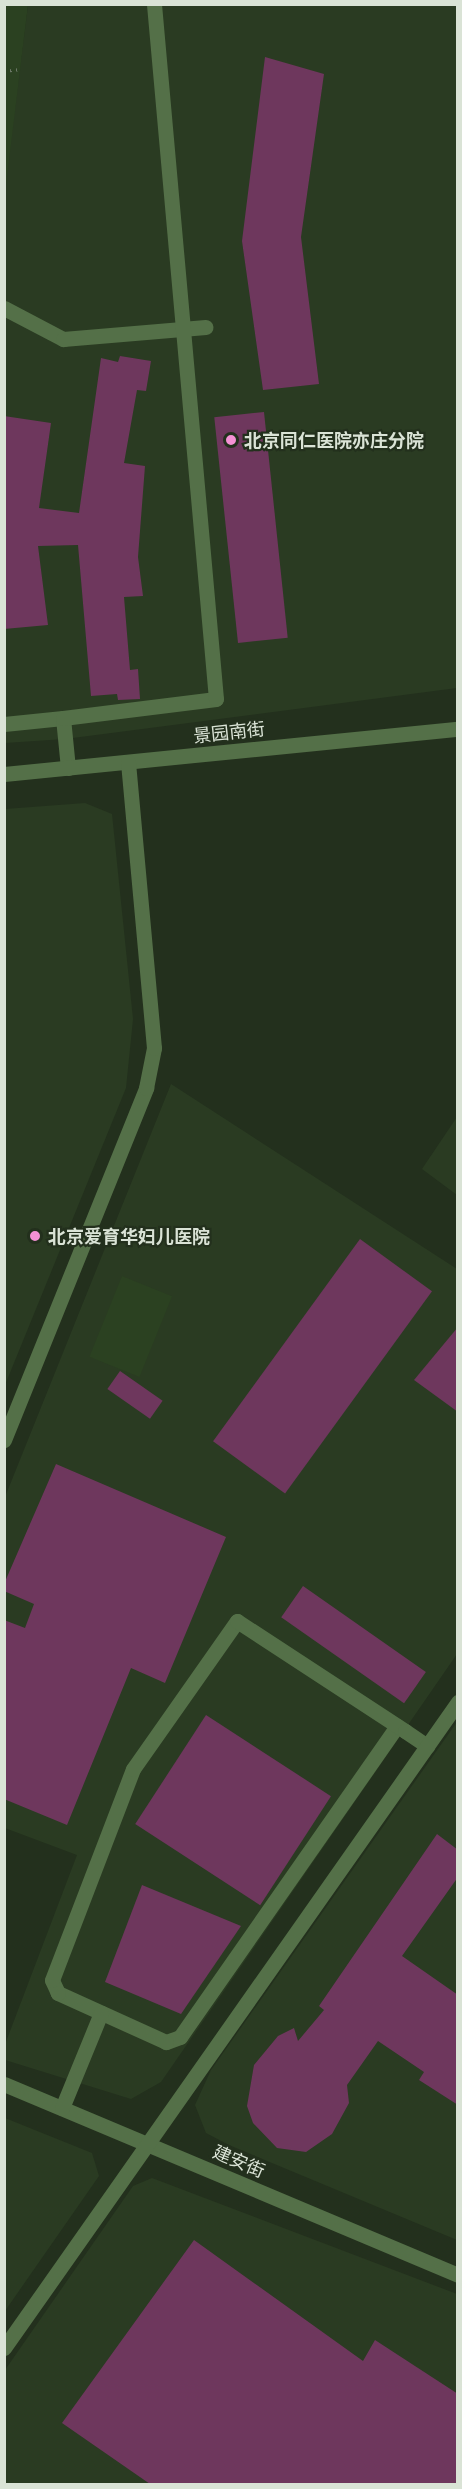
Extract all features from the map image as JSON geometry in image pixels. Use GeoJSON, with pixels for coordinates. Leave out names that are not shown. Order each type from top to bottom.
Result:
{"type":"FeatureCollection","features":[{"type":"Feature","properties":{"kind":"street"},"geometry":{"type":"LineString","coordinates":[[4,724],[216,699],[154,4]]}},
{"type":"Feature","properties":{"kind":"street"},"geometry":{"type":"LineString","coordinates":[[4,308],[63,339],[183,327],[205,327]]}},
{"type":"Feature","properties":{"kind":"street"},"geometry":{"type":"LineString","coordinates":[[63,718],[68,768]]}},
{"type":"Feature","properties":{"kind":"street","name":"景园南街"},"geometry":{"type":"LineString","coordinates":[[4,774],[458,729]]}},
{"type":"Feature","properties":{"kind":"street"},"geometry":{"type":"LineString","coordinates":[[4,1440],[146,1088],[152,1058],[128,762]]}},
{"type":"Feature","properties":{"kind":"street"},"geometry":{"type":"LineString","coordinates":[[397,1726],[180,2037],[166,2042],[58,1993],[52,1980],[134,1769],[237,1621],[397,1726],[427,1746]]}},
{"type":"Feature","properties":{"kind":"street"},"geometry":{"type":"LineString","coordinates":[[4,2348],[458,1702]]}},
{"type":"Feature","properties":{"kind":"street"},"geometry":{"type":"LineString","coordinates":[[62,2108],[101,2013]]}},
{"type":"Feature","properties":{"kind":"street","name":"建安街"},"geometry":{"type":"LineString","coordinates":[[4,2084],[458,2275]]}},
{"type":"Feature","properties":{"kind":"path"},"geometry":{"type":"LineString","coordinates":[[4,71],[20,69]]}},
{"type":"Feature","properties":{"kind":"shaded area"},"geometry":{"type":"Polygon","coordinates":[[[4,5],[28,5],[5,193],[4,5]]]}},
{"type":"Feature","properties":{"kind":"shaded area","name":"北京同仁医院亦庄分院"},"geometry":{"type":"Polygon","coordinates":[[[28,5],[457,5],[457,688],[65,739],[5,743],[4,193],[28,5]]]}},
{"type":"Feature","properties":{"kind":"shaded area","name":"北京爱育华妇儿医院"},"geometry":{"type":"Polygon","coordinates":[[[85,803],[112,814],[133,1019],[126,1088],[5,1385],[5,809],[85,803]]]}},
{"type":"Feature","properties":{"kind":"shaded area"},"geometry":{"type":"Polygon","coordinates":[[[171,1084],[457,1269],[457,1654],[161,2082],[131,2099],[5,2060],[4,2047],[77,1855],[5,1828],[5,1497],[171,1084]]]}},
{"type":"Feature","properties":{"kind":"shaded area"},"geometry":{"type":"Polygon","coordinates":[[[457,1117],[457,1195],[422,1169],[457,1117]]]}},
{"type":"Feature","properties":{"kind":"shaded area"},"geometry":{"type":"Polygon","coordinates":[[[122,1276],[172,1296],[139,1377],[89,1357],[122,1276]]]}},
{"type":"Feature","properties":{"kind":"shaded area"},"geometry":{"type":"Polygon","coordinates":[[[457,1722],[457,2240],[229,2145],[206,2133],[195,2105],[211,2070],[457,1722]]]}},
{"type":"Feature","properties":{"kind":"shaded area"},"geometry":{"type":"Polygon","coordinates":[[[5,2118],[92,2153],[99,2176],[5,2311],[5,2118]]]}},
{"type":"Feature","properties":{"kind":"shaded area"},"geometry":{"type":"Polygon","coordinates":[[[152,2178],[457,2294],[457,2484],[5,2484],[5,2370],[133,2186],[152,2178]]]}},
{"type":"Feature","properties":{"kind":"building"},"geometry":{"type":"Polygon","coordinates":[[[265,57],[324,74],[301,237],[319,384],[263,390],[242,241],[265,57]]]}},
{"type":"Feature","properties":{"kind":"building"},"geometry":{"type":"Polygon","coordinates":[[[120,356],[151,361],[146,391],[137,390],[124,463],[145,466],[138,557],[143,596],[124,597],[130,670],[138,669],[140,699],[118,700],[117,694],[91,696],[78,545],[38,546],[48,625],[4,629],[4,416],[51,423],[39,508],[79,513],[101,358],[118,362],[120,356]]]}},
{"type":"Feature","properties":{"kind":"building"},"geometry":{"type":"Polygon","coordinates":[[[264,412],[288,638],[238,643],[214,417],[264,412]]]}},
{"type":"Feature","properties":{"kind":"building"},"geometry":{"type":"Polygon","coordinates":[[[360,1239],[432,1291],[285,1494],[213,1441],[360,1239]]]}},
{"type":"Feature","properties":{"kind":"building"},"geometry":{"type":"Polygon","coordinates":[[[458,1327],[458,1412],[414,1380],[458,1327]]]}},
{"type":"Feature","properties":{"kind":"building"},"geometry":{"type":"Polygon","coordinates":[[[120,1371],[163,1401],[150,1419],[107,1389],[120,1371]]]}},
{"type":"Feature","properties":{"kind":"building"},"geometry":{"type":"Polygon","coordinates":[[[56,1464],[226,1537],[165,1683],[131,1668],[67,1825],[4,1799],[4,1620],[25,1628],[34,1604],[4,1591],[4,1584],[56,1464]]]}},
{"type":"Feature","properties":{"kind":"building"},"geometry":{"type":"Polygon","coordinates":[[[303,1586],[426,1672],[404,1703],[281,1617],[303,1586]]]}},
{"type":"Feature","properties":{"kind":"building"},"geometry":{"type":"Polygon","coordinates":[[[206,1715],[331,1796],[260,1905],[135,1824],[206,1715]]]}},
{"type":"Feature","properties":{"kind":"building"},"geometry":{"type":"Polygon","coordinates":[[[437,1834],[458,1850],[458,1877],[402,1956],[458,1995],[458,2105],[419,2080],[424,2072],[378,2041],[347,2085],[349,2103],[332,2134],[306,2152],[277,2148],[253,2123],[247,2106],[254,2065],[278,2036],[294,2028],[298,2041],[324,2010],[319,2006],[437,1834]]]}},
{"type":"Feature","properties":{"kind":"building"},"geometry":{"type":"Polygon","coordinates":[[[142,1885],[241,1926],[181,2014],[105,1982],[142,1885]]]}},
{"type":"Feature","properties":{"kind":"building"},"geometry":{"type":"Polygon","coordinates":[[[194,2240],[363,2361],[375,2340],[458,2394],[458,2484],[150,2484],[62,2423],[194,2240]]]}},
{"type":"Feature","properties":{"kind":"place","name":"北京同仁医院亦庄分院"},"geometry":{"type":"Point","coordinates":[231,440]}},
{"type":"Feature","properties":{"kind":"place","name":"北京爱育华妇儿医院"},"geometry":{"type":"Point","coordinates":[35,1236]}}]}
